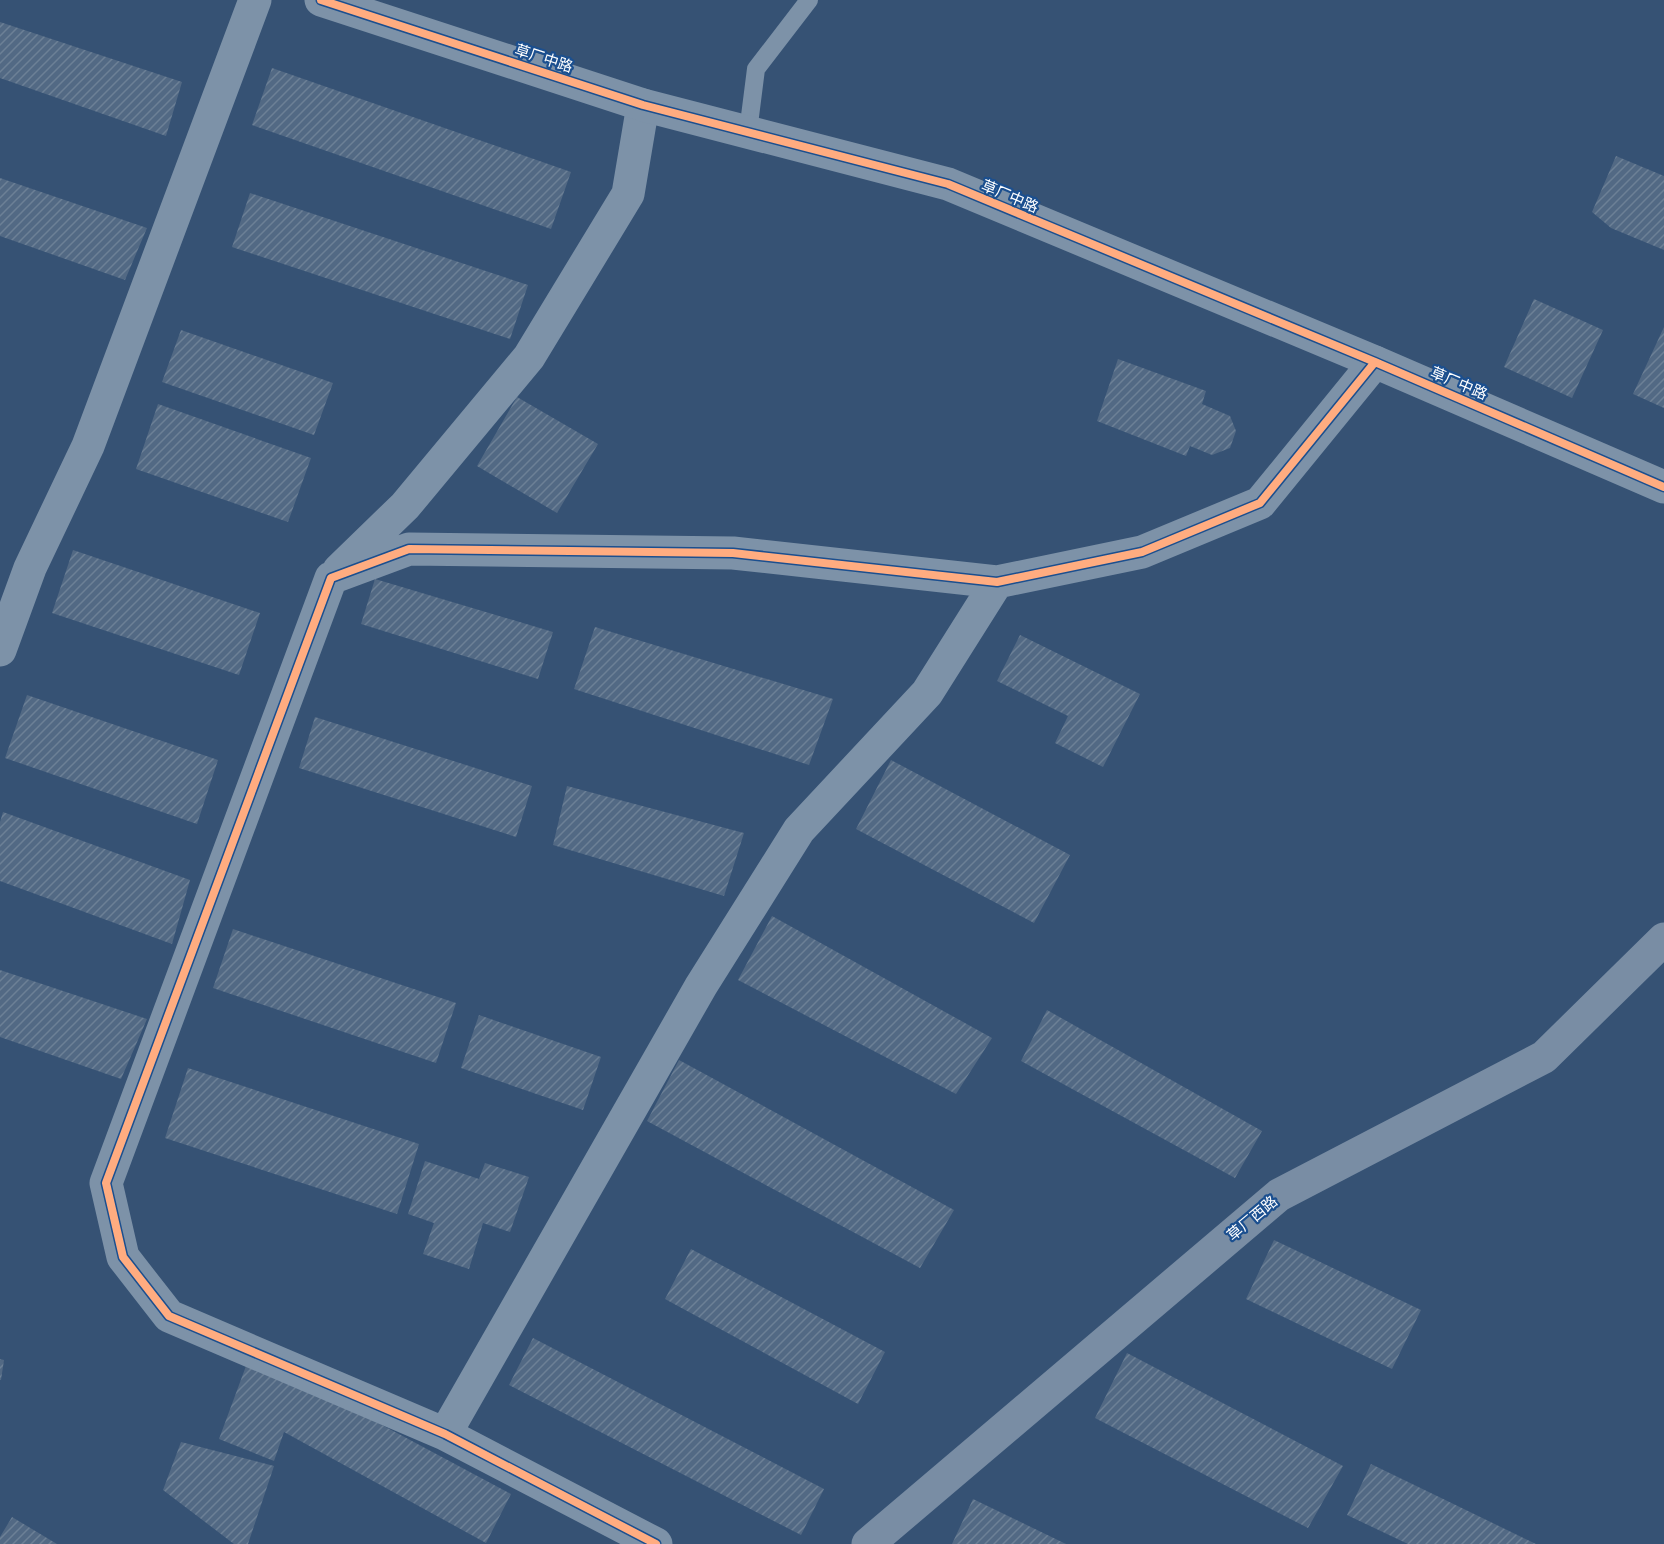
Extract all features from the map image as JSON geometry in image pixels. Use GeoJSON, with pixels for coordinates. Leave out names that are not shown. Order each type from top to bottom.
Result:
{"type":"FeatureCollection","features":[{"type":"Feature","properties":{"kind":"main road","name":"草厂西路"},"geometry":{"type":"LineString","coordinates":[[868,1544],[1279,1195],[1544,1057],[1664,939]]}},
{"type":"Feature","properties":{"kind":"street"},"geometry":{"type":"LineString","coordinates":[[0,650],[30,568],[88,446],[255,0]]}},
{"type":"Feature","properties":{"kind":"street","name":"草厂中路"},"geometry":{"type":"LineString","coordinates":[[321,0],[643,105],[948,184],[1375,362],[1664,487]]}},
{"type":"Feature","properties":{"kind":"street"},"geometry":{"type":"LineString","coordinates":[[643,105],[628,194],[529,357],[405,506],[331,578],[106,1183],[123,1257],[169,1316],[445,1434],[656,1544]]}},
{"type":"Feature","properties":{"kind":"street"},"geometry":{"type":"LineString","coordinates":[[331,578],[409,549],[733,553],[996,582],[1142,552],[1260,503],[1375,362]]}},
{"type":"Feature","properties":{"kind":"street"},"geometry":{"type":"LineString","coordinates":[[445,1434],[701,986],[800,830],[927,693],[996,582]]}},
{"type":"Feature","properties":{"kind":"lane"},"geometry":{"type":"LineString","coordinates":[[748,132],[756,69],[809,0]]}},
{"type":"Feature","properties":{"kind":"building"},"geometry":{"type":"Polygon","coordinates":[[[0,22],[182,82],[166,136],[0,78],[0,22]]]}},
{"type":"Feature","properties":{"kind":"building"},"geometry":{"type":"Polygon","coordinates":[[[272,68],[571,172],[551,229],[252,125],[272,68]]]}},
{"type":"Feature","properties":{"kind":"building"},"geometry":{"type":"Polygon","coordinates":[[[1616,156],[1664,176],[1664,250],[1611,228],[1592,212],[1616,156]]]}},
{"type":"Feature","properties":{"kind":"building"},"geometry":{"type":"Polygon","coordinates":[[[0,178],[147,228],[125,280],[0,236],[0,178]]]}},
{"type":"Feature","properties":{"kind":"building"},"geometry":{"type":"Polygon","coordinates":[[[250,193],[528,285],[510,339],[232,247],[250,193]]]}},
{"type":"Feature","properties":{"kind":"building"},"geometry":{"type":"Polygon","coordinates":[[[1534,299],[1603,330],[1572,398],[1504,367],[1534,299]]]}},
{"type":"Feature","properties":{"kind":"building"},"geometry":{"type":"Polygon","coordinates":[[[1664,327],[1664,408],[1633,394],[1664,327]]]}},
{"type":"Feature","properties":{"kind":"building"},"geometry":{"type":"Polygon","coordinates":[[[181,330],[333,383],[314,435],[162,382],[181,330]]]}},
{"type":"Feature","properties":{"kind":"building"},"geometry":{"type":"Polygon","coordinates":[[[1118,359],[1206,391],[1202,404],[1230,416],[1236,431],[1230,448],[1212,455],[1190,446],[1186,456],[1097,421],[1118,359]]]}},
{"type":"Feature","properties":{"kind":"building"},"geometry":{"type":"Polygon","coordinates":[[[517,397],[598,444],[557,513],[477,466],[517,397]]]}},
{"type":"Feature","properties":{"kind":"building"},"geometry":{"type":"Polygon","coordinates":[[[158,404],[311,458],[288,522],[136,469],[158,404]]]}},
{"type":"Feature","properties":{"kind":"building"},"geometry":{"type":"Polygon","coordinates":[[[73,550],[260,613],[239,675],[52,613],[73,550]]]}},
{"type":"Feature","properties":{"kind":"building"},"geometry":{"type":"Polygon","coordinates":[[[375,579],[553,632],[538,679],[361,624],[375,579]]]}},
{"type":"Feature","properties":{"kind":"building"},"geometry":{"type":"Polygon","coordinates":[[[595,627],[833,699],[809,765],[574,689],[595,627]]]}},
{"type":"Feature","properties":{"kind":"building"},"geometry":{"type":"Polygon","coordinates":[[[1020,635],[1140,694],[1103,767],[1055,743],[1068,716],[997,681],[1020,635]]]}},
{"type":"Feature","properties":{"kind":"building"},"geometry":{"type":"Polygon","coordinates":[[[27,695],[218,760],[197,824],[5,758],[27,695]]]}},
{"type":"Feature","properties":{"kind":"building"},"geometry":{"type":"Polygon","coordinates":[[[315,717],[532,786],[516,837],[299,768],[315,717]]]}},
{"type":"Feature","properties":{"kind":"building"},"geometry":{"type":"Polygon","coordinates":[[[891,760],[1070,855],[1034,923],[856,829],[891,760]]]}},
{"type":"Feature","properties":{"kind":"building"},"geometry":{"type":"Polygon","coordinates":[[[567,786],[744,833],[724,896],[553,845],[567,786]]]}},
{"type":"Feature","properties":{"kind":"building"},"geometry":{"type":"Polygon","coordinates":[[[3,812],[190,880],[172,944],[0,881],[0,822],[3,812]]]}},
{"type":"Feature","properties":{"kind":"building"},"geometry":{"type":"Polygon","coordinates":[[[772,916],[992,1038],[956,1094],[738,980],[772,916]]]}},
{"type":"Feature","properties":{"kind":"building"},"geometry":{"type":"Polygon","coordinates":[[[233,929],[456,1003],[436,1063],[213,988],[233,929]]]}},
{"type":"Feature","properties":{"kind":"building"},"geometry":{"type":"Polygon","coordinates":[[[0,970],[147,1019],[121,1079],[0,1037],[0,970]]]}},
{"type":"Feature","properties":{"kind":"building"},"geometry":{"type":"Polygon","coordinates":[[[1047,1010],[1262,1131],[1235,1178],[1021,1061],[1047,1010]]]}},
{"type":"Feature","properties":{"kind":"building"},"geometry":{"type":"Polygon","coordinates":[[[479,1015],[601,1057],[583,1110],[461,1068],[479,1015]]]}},
{"type":"Feature","properties":{"kind":"building"},"geometry":{"type":"Polygon","coordinates":[[[679,1060],[954,1210],[920,1268],[647,1121],[679,1060]]]}},
{"type":"Feature","properties":{"kind":"building"},"geometry":{"type":"Polygon","coordinates":[[[188,1068],[419,1144],[397,1214],[165,1138],[188,1068]]]}},
{"type":"Feature","properties":{"kind":"building"},"geometry":{"type":"Polygon","coordinates":[[[425,1161],[479,1179],[485,1163],[529,1177],[510,1232],[483,1223],[469,1269],[423,1254],[434,1223],[408,1214],[425,1161]]]}},
{"type":"Feature","properties":{"kind":"building"},"geometry":{"type":"Polygon","coordinates":[[[1274,1240],[1421,1310],[1392,1369],[1246,1299],[1274,1240]]]}},
{"type":"Feature","properties":{"kind":"building"},"geometry":{"type":"Polygon","coordinates":[[[691,1249],[885,1352],[858,1404],[665,1299],[691,1249]]]}},
{"type":"Feature","properties":{"kind":"building"},"geometry":{"type":"Polygon","coordinates":[[[533,1338],[824,1489],[801,1535],[509,1385],[533,1338]]]}},
{"type":"Feature","properties":{"kind":"building"},"geometry":{"type":"Polygon","coordinates":[[[1127,1353],[1343,1466],[1308,1528],[1095,1418],[1127,1353]]]}},
{"type":"Feature","properties":{"kind":"building"},"geometry":{"type":"Polygon","coordinates":[[[0,1359],[4,1360],[1,1380],[0,1380],[0,1359]]]}},
{"type":"Feature","properties":{"kind":"building"},"geometry":{"type":"Polygon","coordinates":[[[246,1366],[313,1388],[511,1494],[486,1543],[284,1432],[274,1461],[219,1439],[246,1366]]]}},
{"type":"Feature","properties":{"kind":"building"},"geometry":{"type":"Polygon","coordinates":[[[181,1442],[274,1466],[248,1544],[234,1544],[163,1490],[181,1442]]]}},
{"type":"Feature","properties":{"kind":"building"},"geometry":{"type":"Polygon","coordinates":[[[1371,1464],[1536,1544],[1408,1544],[1347,1515],[1371,1464]]]}},
{"type":"Feature","properties":{"kind":"building"},"geometry":{"type":"Polygon","coordinates":[[[973,1499],[1066,1544],[952,1544],[973,1499]]]}},
{"type":"Feature","properties":{"kind":"building"},"geometry":{"type":"Polygon","coordinates":[[[12,1517],[57,1544],[0,1544],[0,1537],[12,1517]]]}},
{"type":"Feature","properties":{"kind":"cycle path"},"geometry":{"type":"LineString","coordinates":[[321,0],[643,105],[948,184],[1375,362],[1664,487]]}},
{"type":"Feature","properties":{"kind":"cycle path"},"geometry":{"type":"LineString","coordinates":[[656,1544],[445,1434],[169,1316],[123,1257],[106,1183],[331,578],[409,549],[733,553],[997,582],[1142,552],[1260,503],[1375,362]]}}]}
